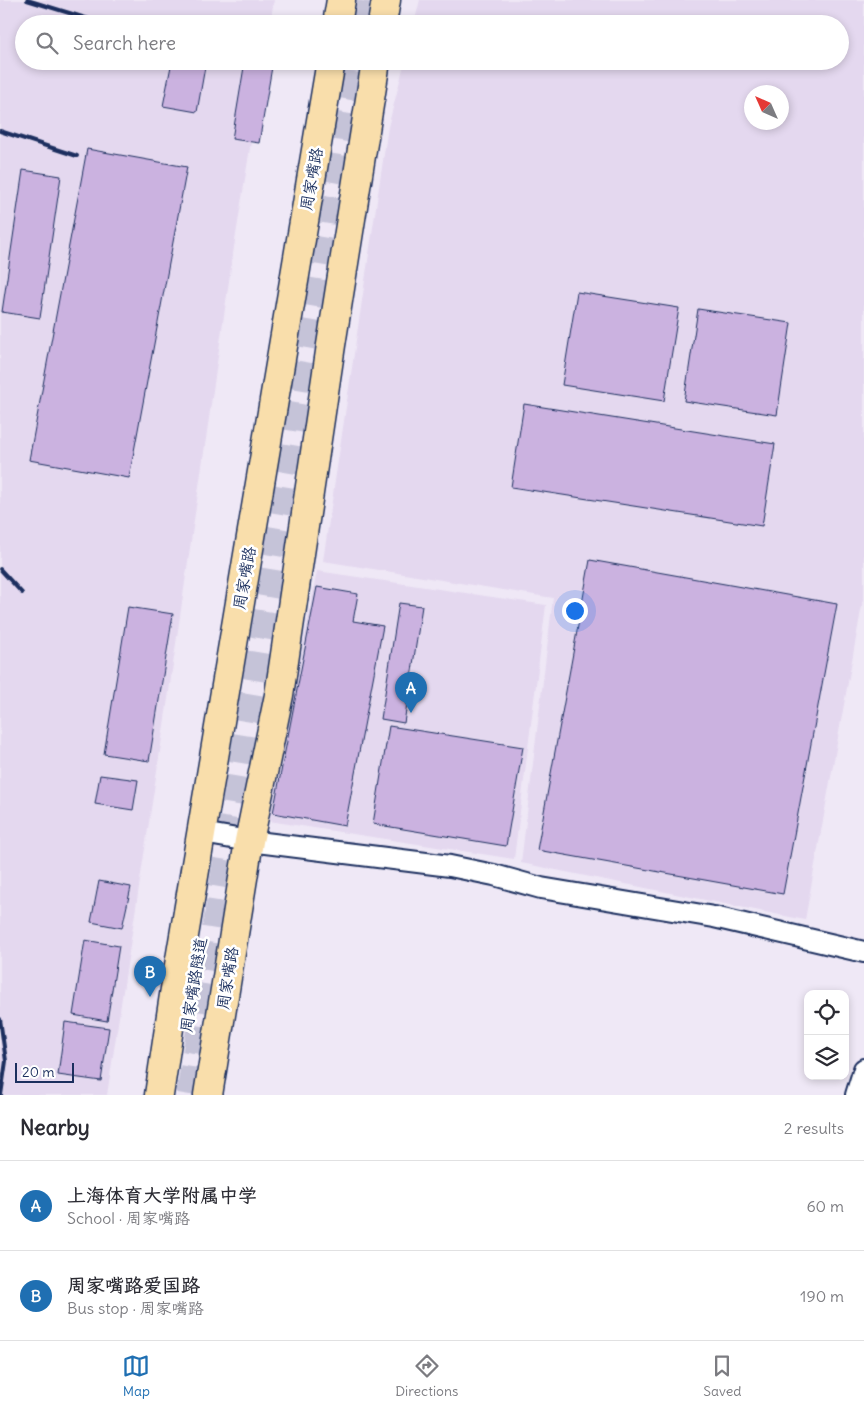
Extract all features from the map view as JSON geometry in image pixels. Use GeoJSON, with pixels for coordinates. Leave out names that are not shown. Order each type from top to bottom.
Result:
{"type":"FeatureCollection","features":[{"type":"Feature","properties":{"kind":"main road"},"geometry":{"type":"LineString","coordinates":[[338,15],[341,0]]}},
{"type":"Feature","properties":{"kind":"main road"},"geometry":{"type":"LineString","coordinates":[[384,15],[386,0]]}},
{"type":"Feature","properties":{"kind":"main road","name":"周家嘴路"},"geometry":{"type":"LineString","coordinates":[[159,1095],[329,70]]}},
{"type":"Feature","properties":{"kind":"main road","name":"周家嘴路"},"geometry":{"type":"LineString","coordinates":[[208,1095],[249,841],[280,695],[331,345],[375,70]]}},
{"type":"Feature","properties":{"kind":"main road","name":"周家嘴路隧道"},"geometry":{"type":"LineString","coordinates":[[175,1095],[211,874]]}},
{"type":"Feature","properties":{"kind":"street"},"geometry":{"type":"LineString","coordinates":[[202,833],[249,841],[450,866],[542,888],[714,917],[864,952]]}},
{"type":"Feature","properties":{"kind":"street"},"geometry":{"type":"LineString","coordinates":[[856,1095],[864,1069]]}},
{"type":"Feature","properties":{"kind":"shaded area"},"geometry":{"type":"Polygon","coordinates":[[[0,0],[274,0],[272,15],[15,15],[15,70],[263,70],[234,247],[166,712],[107,1095],[0,1095],[0,0]]]}},
{"type":"Feature","properties":{"kind":"shaded area"},"geometry":{"type":"Polygon","coordinates":[[[420,0],[864,0],[864,594],[805,920],[521,863],[553,598],[323,561],[388,127],[403,70],[849,70],[849,15],[416,15],[420,0]]]}},
{"type":"Feature","properties":{"kind":"shaded area"},"geometry":{"type":"Polygon","coordinates":[[[317,571],[546,605],[514,859],[269,821],[317,571]]]}},
{"type":"Feature","properties":{"kind":"building"},"geometry":{"type":"Polygon","coordinates":[[[170,70],[204,70],[197,112],[163,106],[170,70]]]}},
{"type":"Feature","properties":{"kind":"building"},"geometry":{"type":"Polygon","coordinates":[[[244,70],[271,70],[259,143],[232,139],[244,70]]]}},
{"type":"Feature","properties":{"kind":"building"},"geometry":{"type":"Polygon","coordinates":[[[87,149],[187,167],[129,478],[29,460],[87,149]]]}},
{"type":"Feature","properties":{"kind":"building"},"geometry":{"type":"Polygon","coordinates":[[[23,170],[61,176],[40,318],[2,312],[23,170]]]}},
{"type":"Feature","properties":{"kind":"building"},"geometry":{"type":"Polygon","coordinates":[[[577,292],[679,308],[664,401],[562,385],[577,292]]]}},
{"type":"Feature","properties":{"kind":"building"},"geometry":{"type":"Polygon","coordinates":[[[698,309],[791,323],[777,415],[684,401],[698,309]]]}},
{"type":"Feature","properties":{"kind":"building"},"geometry":{"type":"Polygon","coordinates":[[[524,404],[775,444],[762,526],[511,487],[524,404]]]}},
{"type":"Feature","properties":{"kind":"building"},"geometry":{"type":"Polygon","coordinates":[[[590,560],[837,604],[783,894],[537,850],[590,560]]]}},
{"type":"Feature","properties":{"kind":"building"},"geometry":{"type":"Polygon","coordinates":[[[317,587],[358,594],[353,621],[383,626],[345,826],[273,813],[317,587]]]}},
{"type":"Feature","properties":{"kind":"building"},"geometry":{"type":"Polygon","coordinates":[[[399,603],[422,606],[404,723],[381,719],[399,603]]]}},
{"type":"Feature","properties":{"kind":"building"},"geometry":{"type":"Polygon","coordinates":[[[128,607],[173,614],[149,761],[104,754],[128,607]]]}},
{"type":"Feature","properties":{"kind":"building"},"geometry":{"type":"Polygon","coordinates":[[[389,726],[523,747],[506,846],[373,824],[389,726]]]}},
{"type":"Feature","properties":{"kind":"building"},"geometry":{"type":"Polygon","coordinates":[[[100,775],[138,780],[133,810],[95,804],[100,775]]]}},
{"type":"Feature","properties":{"kind":"building"},"geometry":{"type":"Polygon","coordinates":[[[99,881],[131,887],[122,928],[91,922],[99,881]]]}},
{"type":"Feature","properties":{"kind":"building"},"geometry":{"type":"Polygon","coordinates":[[[85,940],[119,946],[107,1021],[73,1015],[85,940]]]}},
{"type":"Feature","properties":{"kind":"building"},"geometry":{"type":"Polygon","coordinates":[[[65,1022],[109,1028],[101,1081],[58,1075],[65,1022]]]}},
{"type":"Feature","properties":{"kind":"tunnel"},"geometry":{"type":"LineString","coordinates":[[354,15],[356,0]]}},
{"type":"Feature","properties":{"kind":"tunnel"},"geometry":{"type":"LineString","coordinates":[[190,1095],[358,70]]}},
{"type":"Feature","properties":{"kind":"railway"},"geometry":{"type":"LineString","coordinates":[[27,0],[76,15]]}},
{"type":"Feature","properties":{"kind":"railway"},"geometry":{"type":"LineString","coordinates":[[0,131],[77,156]]}},
{"type":"Feature","properties":{"kind":"railway"},"geometry":{"type":"LineString","coordinates":[[0,569],[22,593]]}},
{"type":"Feature","properties":{"kind":"railway"},"geometry":{"type":"LineString","coordinates":[[0,1019],[6,1061],[1,1095]]}},
{"type":"Feature","properties":{"kind":"place","name":"上海体育大学附属中学"},"geometry":{"type":"Point","coordinates":[411,713]}},
{"type":"Feature","properties":{"kind":"place","name":"周家嘴路爱国路"},"geometry":{"type":"Point","coordinates":[150,997]}}]}
